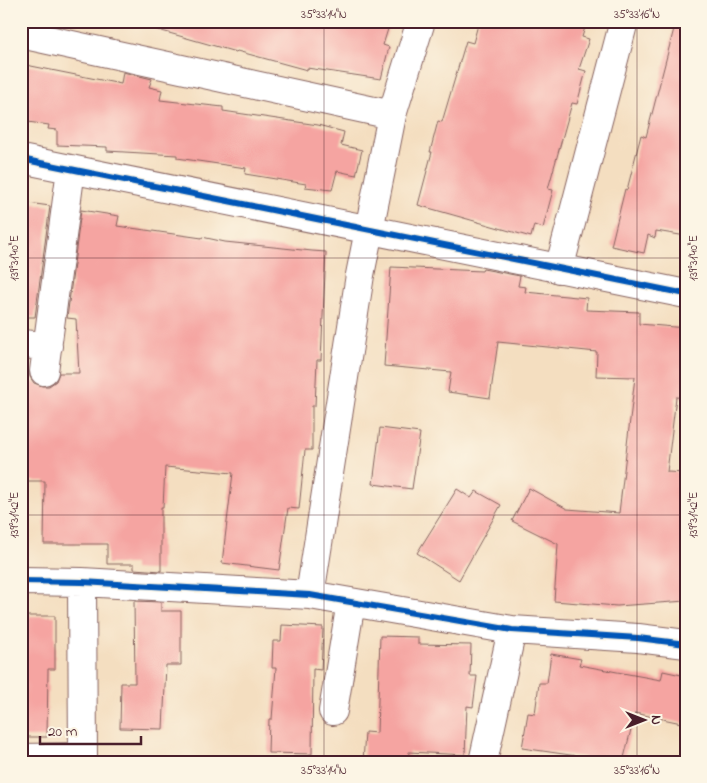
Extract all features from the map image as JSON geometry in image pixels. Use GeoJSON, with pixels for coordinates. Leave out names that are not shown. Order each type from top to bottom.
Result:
{"type":"FeatureCollection","features":[{"type":"Feature","properties":{"kind":"street"},"geometry":{"type":"LineString","coordinates":[[310,595],[368,230],[392,114],[421,21]]}},
{"type":"Feature","properties":{"kind":"street"},"geometry":{"type":"LineString","coordinates":[[559,269],[624,21]]}},
{"type":"Feature","properties":{"kind":"street"},"geometry":{"type":"LineString","coordinates":[[21,34],[392,114]]}},
{"type":"Feature","properties":{"kind":"street"},"geometry":{"type":"LineString","coordinates":[[21,159],[686,294]]}},
{"type":"Feature","properties":{"kind":"street"},"geometry":{"type":"LineString","coordinates":[[38,354],[71,169]]}},
{"type":"Feature","properties":{"kind":"street"},"geometry":{"type":"LineString","coordinates":[[21,582],[82,582],[310,595],[512,630],[638,638],[686,644]]}},
{"type":"Feature","properties":{"kind":"street"},"geometry":{"type":"LineString","coordinates":[[21,758],[83,759],[82,582]]}},
{"type":"Feature","properties":{"kind":"street"},"geometry":{"type":"LineString","coordinates":[[333,711],[351,602]]}},
{"type":"Feature","properties":{"kind":"street"},"geometry":{"type":"LineString","coordinates":[[483,762],[512,630]]}},
{"type":"Feature","properties":{"kind":"building"},"geometry":{"type":"Polygon","coordinates":[[[156,21],[362,21],[388,29],[383,45],[389,47],[381,79],[307,68],[307,70],[236,52],[155,29],[156,21]]]}},
{"type":"Feature","properties":{"kind":"building"},"geometry":{"type":"Polygon","coordinates":[[[479,21],[587,21],[582,37],[589,39],[579,69],[586,71],[577,104],[572,103],[548,189],[553,190],[543,228],[534,225],[531,237],[418,205],[438,121],[442,122],[466,41],[473,43],[479,21]]]}},
{"type":"Feature","properties":{"kind":"building"},"geometry":{"type":"Polygon","coordinates":[[[676,21],[686,22],[686,236],[656,231],[655,238],[648,235],[644,253],[611,246],[641,135],[646,137],[676,21]]]}},
{"type":"Feature","properties":{"kind":"building"},"geometry":{"type":"Polygon","coordinates":[[[21,64],[121,84],[123,72],[152,79],[149,87],[162,90],[160,100],[223,107],[223,111],[318,125],[344,132],[341,145],[362,150],[356,175],[337,171],[332,190],[305,187],[306,184],[245,174],[246,168],[177,158],[177,155],[107,151],[107,147],[57,145],[57,130],[48,129],[49,125],[21,121],[21,64]]]}},
{"type":"Feature","properties":{"kind":"building"},"geometry":{"type":"Polygon","coordinates":[[[21,202],[50,206],[35,317],[21,317],[21,202]]]}},
{"type":"Feature","properties":{"kind":"building"},"geometry":{"type":"Polygon","coordinates":[[[81,210],[119,216],[117,226],[202,237],[225,242],[326,252],[321,360],[317,360],[315,406],[312,406],[312,450],[305,450],[299,509],[288,508],[279,570],[222,563],[233,473],[165,467],[163,507],[161,507],[161,571],[134,569],[134,564],[107,564],[107,544],[44,544],[45,481],[21,481],[21,372],[29,372],[34,383],[42,386],[49,386],[56,381],[59,373],[79,373],[76,319],[67,318],[81,210]]]}},
{"type":"Feature","properties":{"kind":"building"},"geometry":{"type":"Polygon","coordinates":[[[391,267],[482,271],[483,269],[520,276],[518,286],[526,287],[525,292],[587,298],[586,310],[639,312],[639,324],[686,328],[686,398],[676,397],[667,472],[686,473],[686,601],[617,606],[554,601],[558,544],[512,521],[529,488],[567,509],[619,513],[635,377],[596,376],[597,352],[498,342],[490,398],[448,392],[451,372],[384,366],[391,267]]]}},
{"type":"Feature","properties":{"kind":"building"},"geometry":{"type":"Polygon","coordinates":[[[380,428],[420,433],[412,489],[373,484],[380,428]]]}},
{"type":"Feature","properties":{"kind":"building"},"geometry":{"type":"Polygon","coordinates":[[[457,489],[471,498],[476,491],[501,505],[459,580],[417,553],[457,489]]]}},
{"type":"Feature","properties":{"kind":"building"},"geometry":{"type":"Polygon","coordinates":[[[134,601],[161,602],[161,611],[181,611],[181,665],[166,665],[163,729],[120,728],[121,683],[135,683],[134,601]]]}},
{"type":"Feature","properties":{"kind":"building"},"geometry":{"type":"Polygon","coordinates":[[[27,616],[55,616],[55,669],[48,669],[47,737],[21,737],[21,619],[27,619],[27,616]]]}},
{"type":"Feature","properties":{"kind":"building"},"geometry":{"type":"Polygon","coordinates":[[[282,625],[323,627],[321,670],[313,669],[312,754],[268,753],[269,719],[272,719],[276,668],[272,668],[273,641],[281,641],[282,625]]]}},
{"type":"Feature","properties":{"kind":"building"},"geometry":{"type":"Polygon","coordinates":[[[380,636],[418,637],[418,644],[471,645],[470,676],[477,676],[473,707],[467,706],[465,755],[409,752],[408,762],[363,762],[365,732],[377,733],[380,636]]]}},
{"type":"Feature","properties":{"kind":"building"},"geometry":{"type":"Polygon","coordinates":[[[551,654],[581,659],[579,665],[661,680],[663,671],[686,676],[686,724],[635,713],[623,762],[583,762],[584,757],[522,748],[528,713],[535,714],[539,683],[547,683],[551,654]]]}},
{"type":"Feature","properties":{"kind":"cycle path"},"geometry":{"type":"LineString","coordinates":[[21,159],[686,294]]}},
{"type":"Feature","properties":{"kind":"cycle path"},"geometry":{"type":"LineString","coordinates":[[21,581],[82,582],[310,595],[512,630],[638,638],[686,644]]}}]}
